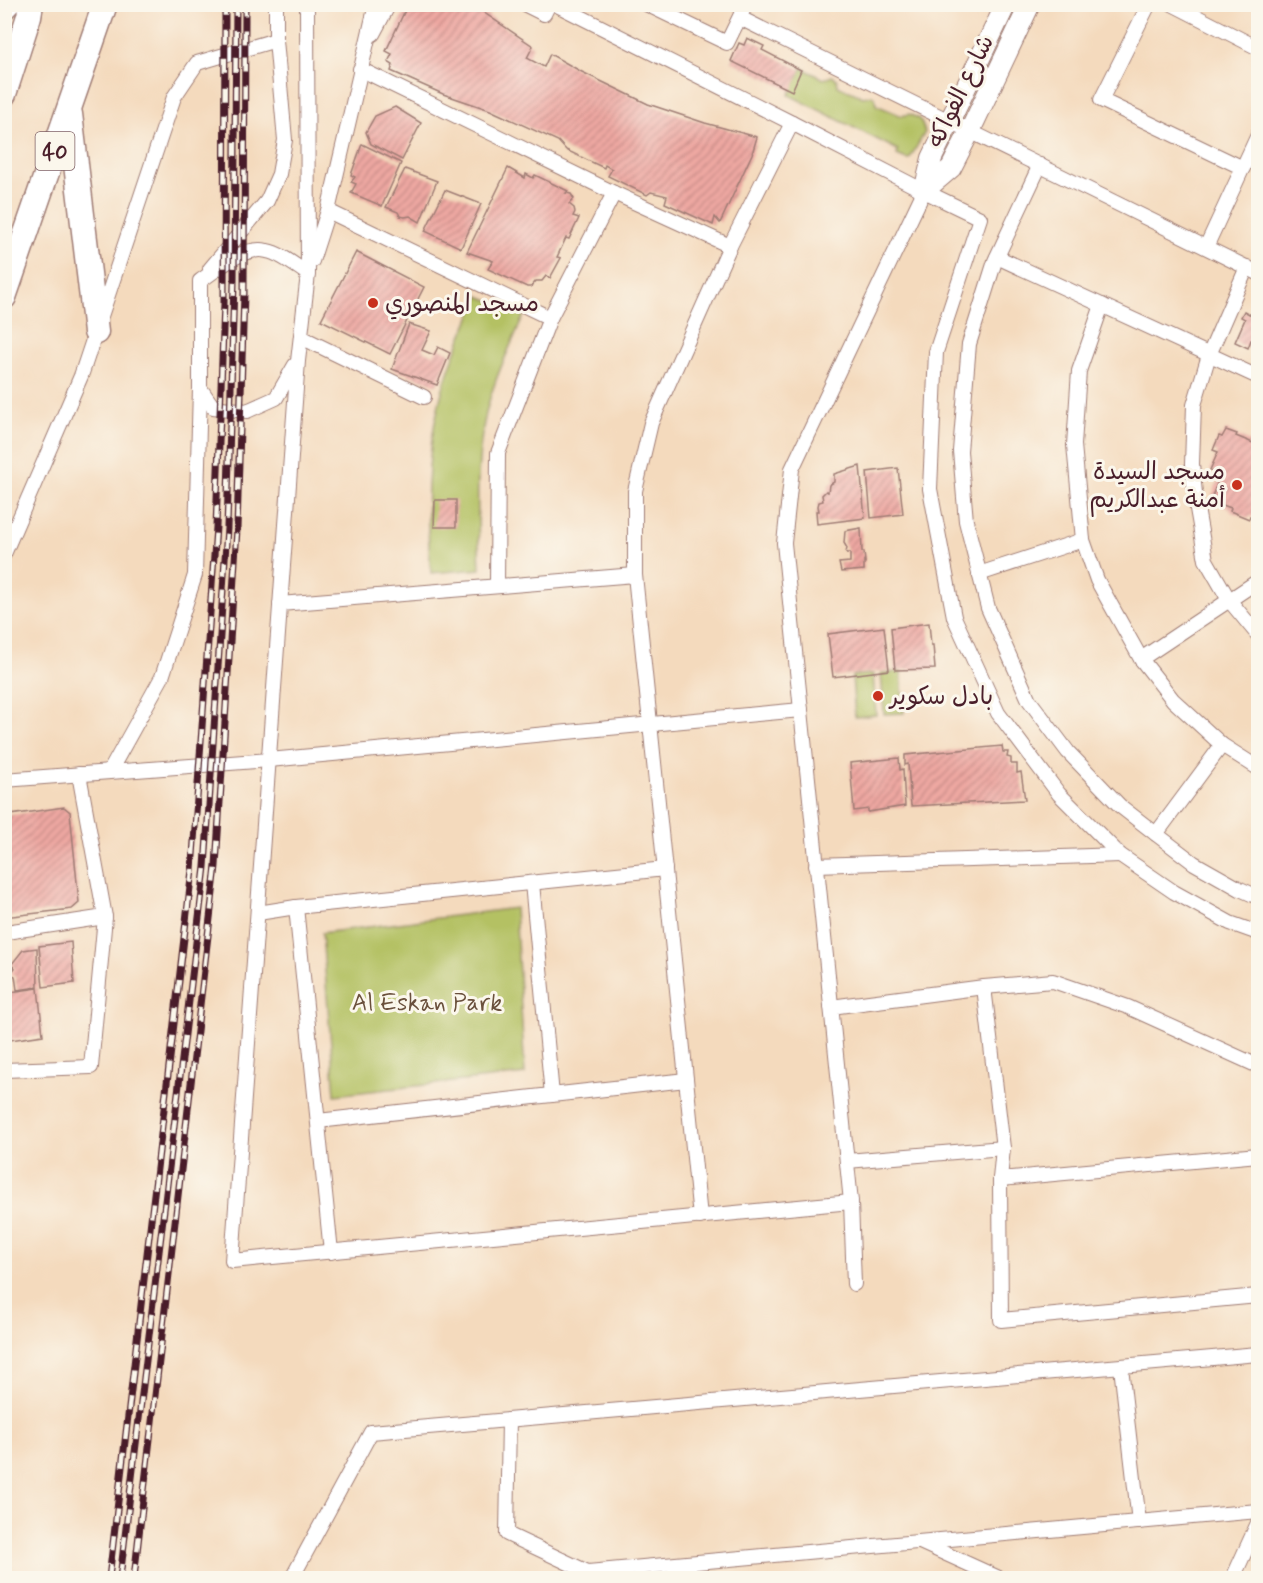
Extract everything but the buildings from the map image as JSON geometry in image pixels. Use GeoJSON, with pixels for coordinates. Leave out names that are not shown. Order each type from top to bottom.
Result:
{"type":"FeatureCollection","features":[{"type":"Feature","properties":{"kind":"highway"},"geometry":{"type":"LineString","coordinates":[[4,94],[31,4]]}},
{"type":"Feature","properties":{"kind":"highway","name":"40"},"geometry":{"type":"LineString","coordinates":[[4,297],[105,4]]}},
{"type":"Feature","properties":{"kind":"highway"},"geometry":{"type":"LineString","coordinates":[[69,107],[96,332]]}},
{"type":"Feature","properties":{"kind":"street"},"geometry":{"type":"LineString","coordinates":[[110,771],[162,677],[195,575],[200,388],[200,281],[267,201],[279,174],[285,140],[276,40],[276,4]]}},
{"type":"Feature","properties":{"kind":"street"},"geometry":{"type":"LineString","coordinates":[[307,4],[308,274],[298,361],[232,1261],[851,1202]]}},
{"type":"Feature","properties":{"kind":"street"},"geometry":{"type":"LineString","coordinates":[[308,274],[328,211],[375,4]]}},
{"type":"Feature","properties":{"kind":"street"},"geometry":{"type":"LineString","coordinates":[[364,51],[389,4]]}},
{"type":"Feature","properties":{"kind":"street"},"geometry":{"type":"LineString","coordinates":[[524,4],[544,14],[549,4]]}},
{"type":"Feature","properties":{"kind":"street"},"geometry":{"type":"LineString","coordinates":[[555,4],[980,218],[936,352],[930,489],[954,617],[998,713],[1059,794],[1120,855],[1174,892],[1230,922],[1258,933]]}},
{"type":"Feature","properties":{"kind":"street"},"geometry":{"type":"LineString","coordinates":[[646,4],[727,43],[746,4]]}},
{"type":"Feature","properties":{"kind":"street"},"geometry":{"type":"LineString","coordinates":[[854,1284],[851,1202],[784,543],[792,469],[924,191],[932,158],[1006,4]]}},
{"type":"Feature","properties":{"kind":"street","name":"شارع الفواكه"},"geometry":{"type":"LineString","coordinates":[[924,191],[951,168],[1030,4]]}},
{"type":"Feature","properties":{"kind":"street"},"geometry":{"type":"LineString","coordinates":[[1149,4],[1101,100],[1243,168]]}},
{"type":"Feature","properties":{"kind":"street"},"geometry":{"type":"LineString","coordinates":[[1172,4],[1258,48]]}},
{"type":"Feature","properties":{"kind":"street"},"geometry":{"type":"LineString","coordinates":[[740,18],[1253,270],[1209,355],[1194,405],[1192,464],[1206,560],[1229,600],[1258,635]]}},
{"type":"Feature","properties":{"kind":"street"},"geometry":{"type":"LineString","coordinates":[[4,554],[81,376],[174,97],[197,63],[276,40]]}},
{"type":"Feature","properties":{"kind":"street"},"geometry":{"type":"LineString","coordinates":[[360,69],[614,193],[730,246]]}},
{"type":"Feature","properties":{"kind":"street"},"geometry":{"type":"LineString","coordinates":[[700,1217],[635,575],[635,491],[651,423],[730,246],[792,123]]}},
{"type":"Feature","properties":{"kind":"street"},"geometry":{"type":"LineString","coordinates":[[1206,247],[1258,135]]}},
{"type":"Feature","properties":{"kind":"street"},"geometry":{"type":"LineString","coordinates":[[1040,165],[997,257],[969,344],[960,451],[966,521],[988,609],[1029,700],[1068,752],[1120,806],[1156,834],[1194,863],[1239,889],[1258,897]]}},
{"type":"Feature","properties":{"kind":"street"},"geometry":{"type":"LineString","coordinates":[[497,586],[498,453],[550,318],[614,193]]}},
{"type":"Feature","properties":{"kind":"street"},"geometry":{"type":"LineString","coordinates":[[328,211],[550,318]]}},
{"type":"Feature","properties":{"kind":"street"},"geometry":{"type":"LineString","coordinates":[[200,281],[245,251],[266,250],[308,274]]}},
{"type":"Feature","properties":{"kind":"street"},"geometry":{"type":"LineString","coordinates":[[997,257],[1258,377]]}},
{"type":"Feature","properties":{"kind":"street"},"geometry":{"type":"LineString","coordinates":[[1102,305],[1079,371],[1074,445],[1083,540],[1097,580],[1141,659],[1173,700],[1222,745],[1258,768]]}},
{"type":"Feature","properties":{"kind":"street"},"geometry":{"type":"LineString","coordinates":[[301,337],[424,397]]}},
{"type":"Feature","properties":{"kind":"street"},"geometry":{"type":"LineString","coordinates":[[200,388],[213,407],[248,411],[276,398],[298,361]]}},
{"type":"Feature","properties":{"kind":"street"},"geometry":{"type":"LineString","coordinates":[[980,574],[1083,540]]}},
{"type":"Feature","properties":{"kind":"street"},"geometry":{"type":"LineString","coordinates":[[280,603],[635,575]]}},
{"type":"Feature","properties":{"kind":"street"},"geometry":{"type":"LineString","coordinates":[[1141,659],[1258,581]]}},
{"type":"Feature","properties":{"kind":"street"},"geometry":{"type":"LineString","coordinates":[[4,780],[269,760],[801,710]]}},
{"type":"Feature","properties":{"kind":"street"},"geometry":{"type":"LineString","coordinates":[[1156,834],[1222,745]]}},
{"type":"Feature","properties":{"kind":"street"},"geometry":{"type":"LineString","coordinates":[[4,1071],[91,1066],[105,917],[79,774]]}},
{"type":"Feature","properties":{"kind":"street"},"geometry":{"type":"LineString","coordinates":[[816,866],[1120,855]]}},
{"type":"Feature","properties":{"kind":"street"},"geometry":{"type":"LineString","coordinates":[[258,913],[665,869]]}},
{"type":"Feature","properties":{"kind":"street"},"geometry":{"type":"LineString","coordinates":[[531,883],[552,1095]]}},
{"type":"Feature","properties":{"kind":"street"},"geometry":{"type":"LineString","coordinates":[[296,908],[331,1252]]}},
{"type":"Feature","properties":{"kind":"street"},"geometry":{"type":"LineString","coordinates":[[4,935],[6,932],[105,917]]}},
{"type":"Feature","properties":{"kind":"street"},"geometry":{"type":"LineString","coordinates":[[831,1007],[984,987],[1053,981],[1128,1008],[1258,1066]]}},
{"type":"Feature","properties":{"kind":"street"},"geometry":{"type":"LineString","coordinates":[[984,987],[1003,1148],[1000,1179],[1001,1320],[1258,1296]]}},
{"type":"Feature","properties":{"kind":"street"},"geometry":{"type":"LineString","coordinates":[[318,1121],[686,1080]]}},
{"type":"Feature","properties":{"kind":"street"},"geometry":{"type":"LineString","coordinates":[[847,1161],[1003,1148]]}},
{"type":"Feature","properties":{"kind":"street"},"geometry":{"type":"LineString","coordinates":[[1000,1179],[1258,1155]]}},
{"type":"Feature","properties":{"kind":"street"},"geometry":{"type":"LineString","coordinates":[[292,1578],[371,1432],[1258,1354]]}},
{"type":"Feature","properties":{"kind":"street"},"geometry":{"type":"LineString","coordinates":[[1122,1366],[1139,1522]]}},
{"type":"Feature","properties":{"kind":"street"},"geometry":{"type":"LineString","coordinates":[[509,1420],[507,1534],[602,1578]]}},
{"type":"Feature","properties":{"kind":"street"},"geometry":{"type":"LineString","coordinates":[[588,1572],[1258,1511]]}},
{"type":"Feature","properties":{"kind":"street"},"geometry":{"type":"LineString","coordinates":[[1233,1578],[1258,1523]]}},
{"type":"Feature","properties":{"kind":"street"},"geometry":{"type":"LineString","coordinates":[[920,1542],[999,1578]]}},
{"type":"Feature","properties":{"kind":"green space"},"geometry":{"type":"Polygon","coordinates":[[[802,68],[824,79],[832,76],[837,79],[838,86],[863,97],[872,95],[876,105],[902,116],[909,114],[920,119],[925,132],[909,160],[897,155],[898,150],[789,95],[802,68]]]}},
{"type":"Feature","properties":{"kind":"green space"},"geometry":{"type":"Polygon","coordinates":[[[479,296],[524,315],[495,383],[483,428],[478,475],[480,569],[431,573],[428,488],[434,425],[442,390],[479,296]]]}},
{"type":"Feature","properties":{"kind":"green space"},"geometry":{"type":"Polygon","coordinates":[[[901,672],[904,713],[884,714],[881,673],[901,672]]]}},
{"type":"Feature","properties":{"kind":"green space"},"geometry":{"type":"Polygon","coordinates":[[[873,674],[876,715],[855,717],[852,676],[873,674]]]}},
{"type":"Feature","properties":{"kind":"green space","name":"Al Eskan Park"},"geometry":{"type":"Polygon","coordinates":[[[515,908],[525,1074],[335,1095],[322,933],[515,908]]]}},
{"type":"Feature","properties":{"kind":"railway"},"geometry":{"type":"LineString","coordinates":[[109,1578],[192,870],[216,527],[224,303],[225,4]]}},
{"type":"Feature","properties":{"kind":"railway"},"geometry":{"type":"LineString","coordinates":[[120,1578],[205,867],[227,528],[234,283],[236,4]]}},
{"type":"Feature","properties":{"kind":"railway"},"geometry":{"type":"LineString","coordinates":[[134,1578],[216,866],[237,529],[244,293],[245,4]]}},
{"type":"Feature","properties":{"kind":"place","name":"مسجد المنصوري"},"geometry":{"type":"Point","coordinates":[373,303]}},
{"type":"Feature","properties":{"kind":"place","name":"مسجد السيدة أمنة عبدالكريم"},"geometry":{"type":"Point","coordinates":[1237,485]}},
{"type":"Feature","properties":{"kind":"place","name":"بادل سكوير"},"geometry":{"type":"Point","coordinates":[878,696]}}]}
